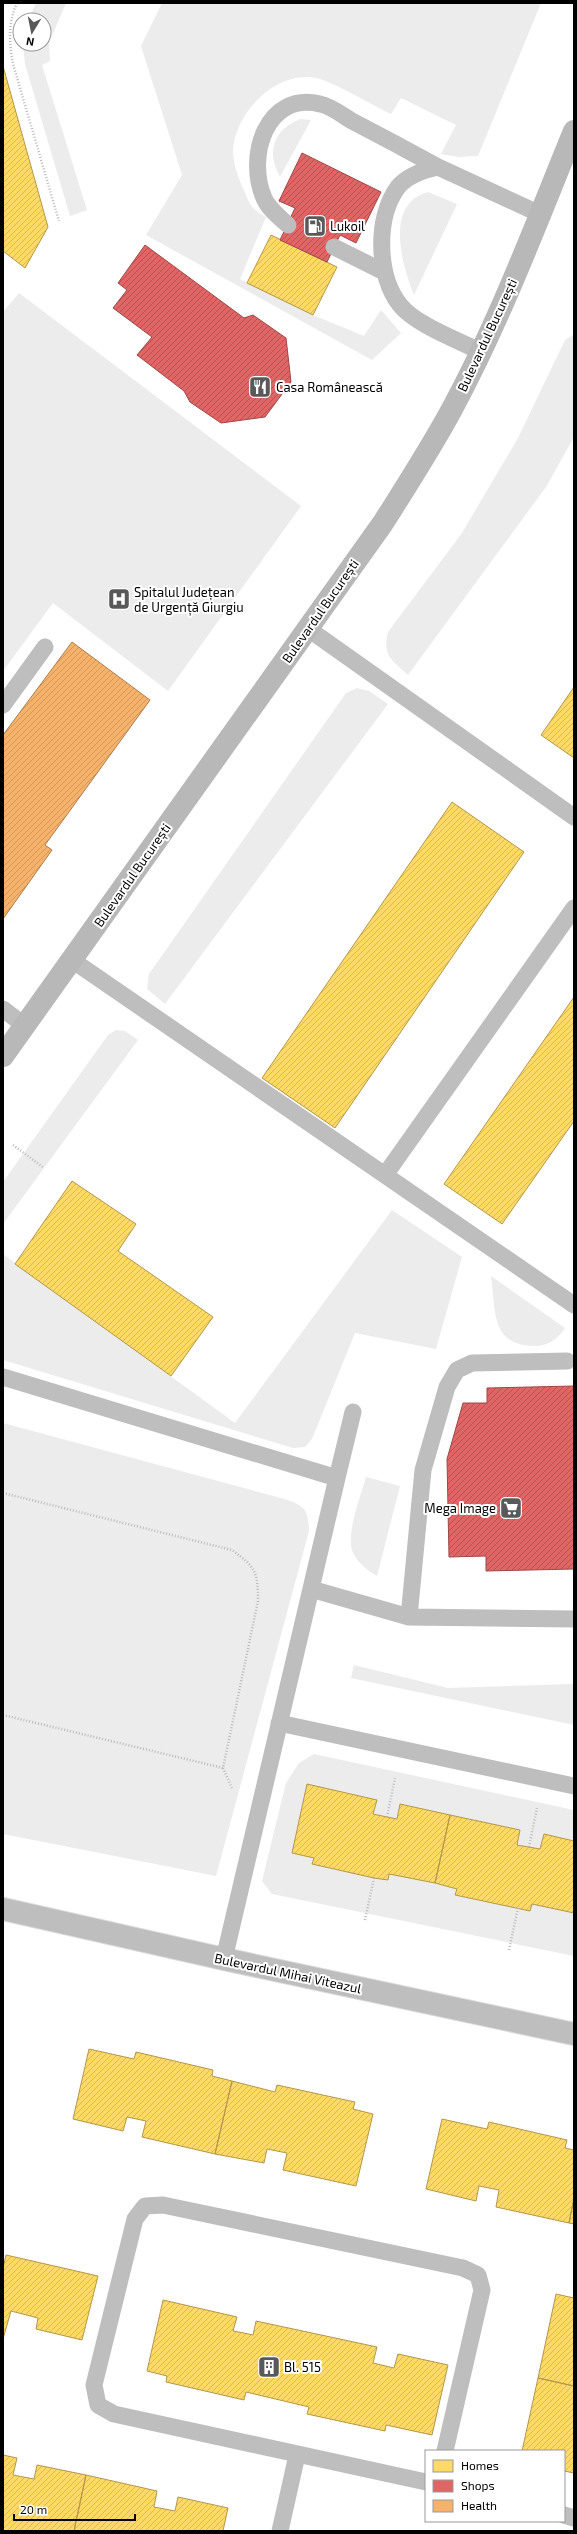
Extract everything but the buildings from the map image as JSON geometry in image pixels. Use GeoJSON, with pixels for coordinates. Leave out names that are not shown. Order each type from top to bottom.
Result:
{"type":"FeatureCollection","features":[{"type":"Feature","properties":{"kind":"main road","name":"Bulevardul București"},"geometry":{"type":"LineString","coordinates":[[3,1056],[382,523],[419,466],[452,409],[481,352],[574,131]]}},
{"type":"Feature","properties":{"kind":"main road","name":"Bulevardul Mihai Viteazul"},"geometry":{"type":"LineString","coordinates":[[3,1909],[224,1959],[574,2034]]}},
{"type":"Feature","properties":{"kind":"lane"},"geometry":{"type":"LineString","coordinates":[[288,225],[264,199],[256,169],[258,150],[266,127],[276,114],[291,104],[321,104],[438,167],[540,214]]}},
{"type":"Feature","properties":{"kind":"lane"},"geometry":{"type":"LineString","coordinates":[[438,167],[424,170],[410,177],[398,187],[393,196],[386,217],[384,232],[384,272],[390,288],[401,306],[421,322],[481,352]]}},
{"type":"Feature","properties":{"kind":"lane"},"geometry":{"type":"LineString","coordinates":[[334,247],[384,272]]}},
{"type":"Feature","properties":{"kind":"lane"},"geometry":{"type":"LineString","coordinates":[[307,628],[574,817]]}},
{"type":"Feature","properties":{"kind":"lane"},"geometry":{"type":"LineString","coordinates":[[3,705],[45,647]]}},
{"type":"Feature","properties":{"kind":"lane"},"geometry":{"type":"LineString","coordinates":[[385,1175],[574,908]]}},
{"type":"Feature","properties":{"kind":"lane"},"geometry":{"type":"LineString","coordinates":[[72,960],[574,1305]]}},
{"type":"Feature","properties":{"kind":"lane"},"geometry":{"type":"LineString","coordinates":[[3,1009],[25,1026]]}},
{"type":"Feature","properties":{"kind":"lane"},"geometry":{"type":"LineString","coordinates":[[410,1616],[423,1470],[447,1387],[457,1370],[472,1363],[567,1361]]}},
{"type":"Feature","properties":{"kind":"lane"},"geometry":{"type":"LineString","coordinates":[[3,1377],[337,1478]]}},
{"type":"Feature","properties":{"kind":"lane"},"geometry":{"type":"LineString","coordinates":[[224,1959],[353,1412]]}},
{"type":"Feature","properties":{"kind":"lane"},"geometry":{"type":"LineString","coordinates":[[311,1589],[410,1616],[574,1619]]}},
{"type":"Feature","properties":{"kind":"lane"},"geometry":{"type":"LineString","coordinates":[[279,1723],[574,1786]]}},
{"type":"Feature","properties":{"kind":"lane"},"geometry":{"type":"LineString","coordinates":[[425,2482],[114,2414],[98,2405],[94,2385],[135,2219],[145,2206],[163,2205],[462,2268],[478,2275],[482,2290],[444,2450]]}},
{"type":"Feature","properties":{"kind":"lane"},"geometry":{"type":"LineString","coordinates":[[280,2531],[297,2455]]}},
{"type":"Feature","properties":{"kind":"path"},"geometry":{"type":"LineString","coordinates":[[17,3],[10,32],[9,44],[13,64],[59,221]]}},
{"type":"Feature","properties":{"kind":"path"},"geometry":{"type":"LineString","coordinates":[[13,1145],[44,1168]]}},
{"type":"Feature","properties":{"kind":"path"},"geometry":{"type":"LineString","coordinates":[[3,1493],[232,1550],[254,1569],[258,1584],[258,1601],[223,1768],[3,1715]]}},
{"type":"Feature","properties":{"kind":"path"},"geometry":{"type":"LineString","coordinates":[[387,1817],[401,1749]]}},
{"type":"Feature","properties":{"kind":"path"},"geometry":{"type":"LineString","coordinates":[[530,1847],[543,1779]]}},
{"type":"Feature","properties":{"kind":"path"},"geometry":{"type":"LineString","coordinates":[[365,1920],[374,1878]]}},
{"type":"Feature","properties":{"kind":"path"},"geometry":{"type":"LineString","coordinates":[[509,1950],[518,1908]]}},
{"type":"Feature","properties":{"kind":"shaded area"},"geometry":{"type":"Polygon","coordinates":[[[36,3],[66,3],[52,36],[52,12],[32,12],[36,3]]]}},
{"type":"Feature","properties":{"kind":"shaded area"},"geometry":{"type":"Polygon","coordinates":[[[162,3],[541,3],[478,156],[459,157],[441,154],[456,125],[401,98],[391,114],[320,79],[305,77],[289,80],[275,86],[250,108],[241,122],[235,137],[233,156],[235,166],[250,203],[257,212],[266,217],[240,279],[313,315],[364,336],[381,310],[401,333],[372,360],[146,235],[182,175],[141,46],[162,3]]]}},
{"type":"Feature","properties":{"kind":"shaded area"},"geometry":{"type":"Polygon","coordinates":[[[24,52],[50,52],[50,61],[42,65],[87,210],[70,216],[25,64],[24,52]]]}},
{"type":"Feature","properties":{"kind":"shaded area"},"geometry":{"type":"Polygon","coordinates":[[[300,119],[311,120],[280,177],[273,159],[275,143],[278,136],[284,129],[300,119]]]}},
{"type":"Feature","properties":{"kind":"shaded area"},"geometry":{"type":"Polygon","coordinates":[[[428,192],[457,204],[414,295],[405,268],[402,252],[400,237],[401,222],[406,209],[414,199],[428,192]]]}},
{"type":"Feature","properties":{"kind":"shaded area","name":"Spitalul Județean de Urgență Giurgiu"},"geometry":{"type":"Polygon","coordinates":[[[19,293],[301,506],[168,691],[53,603],[3,671],[3,312],[19,293]]]}},
{"type":"Feature","properties":{"kind":"shaded area"},"geometry":{"type":"Polygon","coordinates":[[[574,334],[574,437],[546,487],[408,675],[393,661],[387,652],[386,640],[388,632],[462,533],[518,438],[565,340],[574,334]]]}},
{"type":"Feature","properties":{"kind":"shaded area"},"geometry":{"type":"Polygon","coordinates":[[[357,688],[369,691],[388,704],[165,1004],[147,989],[149,974],[346,693],[357,688]]]}},
{"type":"Feature","properties":{"kind":"shaded area"},"geometry":{"type":"Polygon","coordinates":[[[116,1030],[125,1031],[138,1040],[3,1224],[3,1182],[108,1035],[116,1030]]]}},
{"type":"Feature","properties":{"kind":"shaded area"},"geometry":{"type":"Polygon","coordinates":[[[392,1210],[462,1257],[436,1349],[355,1333],[312,1439],[305,1447],[293,1448],[3,1360],[3,1254],[235,1423],[392,1210]]]}},
{"type":"Feature","properties":{"kind":"shaded area"},"geometry":{"type":"Polygon","coordinates":[[[491,1276],[565,1328],[556,1339],[539,1346],[520,1344],[509,1340],[502,1333],[498,1324],[495,1313],[491,1276]]]}},
{"type":"Feature","properties":{"kind":"shaded area"},"geometry":{"type":"Polygon","coordinates":[[[3,1423],[288,1500],[303,1508],[307,1515],[309,1531],[216,1876],[3,1834],[3,1423]]]}},
{"type":"Feature","properties":{"kind":"shaded area"},"geometry":{"type":"Polygon","coordinates":[[[366,1477],[400,1486],[377,1576],[366,1569],[357,1560],[351,1546],[352,1526],[366,1477]]]}},
{"type":"Feature","properties":{"kind":"shaded area"},"geometry":{"type":"Polygon","coordinates":[[[354,1665],[448,1688],[574,1684],[574,1725],[351,1678],[354,1665]]]}},
{"type":"Feature","properties":{"kind":"shaded area"},"geometry":{"type":"Polygon","coordinates":[[[314,1754],[574,1810],[574,1956],[272,1894],[262,1881],[286,1783],[299,1763],[314,1754]]]}},
{"type":"Feature","properties":{"kind":"place","name":"Lukoil"},"geometry":{"type":"Point","coordinates":[315,226]}},
{"type":"Feature","properties":{"kind":"place","name":"Casa Românească"},"geometry":{"type":"Point","coordinates":[260,387]}},
{"type":"Feature","properties":{"kind":"place","name":"Spitalul Județean de Urgență Giurgiu"},"geometry":{"type":"Point","coordinates":[119,599]}},
{"type":"Feature","properties":{"kind":"place","name":"Mega Image"},"geometry":{"type":"Point","coordinates":[511,1508]}},
{"type":"Feature","properties":{"kind":"place","name":"Bl. 515"},"geometry":{"type":"Point","coordinates":[269,2367]}}]}
